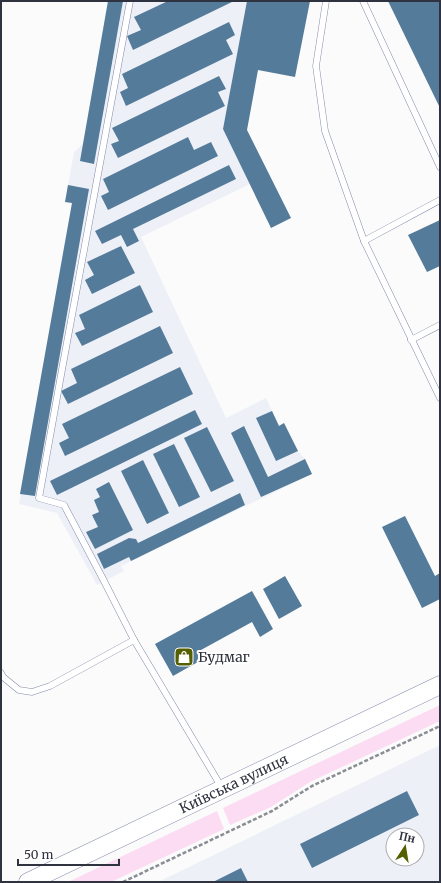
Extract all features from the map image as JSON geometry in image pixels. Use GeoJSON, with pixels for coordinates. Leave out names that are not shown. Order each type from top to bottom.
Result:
{"type":"FeatureCollection","features":[{"type":"Feature","properties":{"kind":"main road","name":"Київська вулиця"},"geometry":{"type":"LineString","coordinates":[[28,882],[42,878],[222,789],[440,685]]}},
{"type":"Feature","properties":{"kind":"lane"},"geometry":{"type":"LineString","coordinates":[[130,1],[39,498],[64,506],[134,640],[222,789]]}},
{"type":"Feature","properties":{"kind":"lane"},"geometry":{"type":"LineString","coordinates":[[326,1],[316,66],[325,131],[364,241],[440,398]]}},
{"type":"Feature","properties":{"kind":"lane"},"geometry":{"type":"LineString","coordinates":[[363,1],[440,166]]}},
{"type":"Feature","properties":{"kind":"lane"},"geometry":{"type":"LineString","coordinates":[[364,241],[440,200]]}},
{"type":"Feature","properties":{"kind":"lane"},"geometry":{"type":"LineString","coordinates":[[411,340],[440,325]]}},
{"type":"Feature","properties":{"kind":"lane"},"geometry":{"type":"LineString","coordinates":[[1,673],[20,690],[32,692],[50,686],[134,640]]}},
{"type":"Feature","properties":{"kind":"path"},"geometry":{"type":"LineString","coordinates":[[123,882],[272,811],[312,786],[440,726]]}},
{"type":"Feature","properties":{"kind":"shaded area"},"geometry":{"type":"Polygon","coordinates":[[[108,1],[247,1],[223,129],[250,184],[141,237],[226,418],[266,398],[279,426],[284,423],[298,451],[305,459],[312,474],[121,566],[124,571],[97,585],[57,513],[19,504],[72,203],[65,202],[74,152],[83,144],[108,1]]]}},
{"type":"Feature","properties":{"kind":"shaded area"},"geometry":{"type":"Polygon","coordinates":[[[440,705],[440,721],[310,782],[271,807],[230,825],[223,808],[440,705]]]}},
{"type":"Feature","properties":{"kind":"shaded area"},"geometry":{"type":"Polygon","coordinates":[[[440,745],[440,882],[158,882],[440,745]]]}},
{"type":"Feature","properties":{"kind":"shaded area"},"geometry":{"type":"Polygon","coordinates":[[[217,811],[224,829],[111,882],[68,882],[217,811]]]}},
{"type":"Feature","properties":{"kind":"building"},"geometry":{"type":"Polygon","coordinates":[[[108,1],[123,1],[94,164],[80,161],[108,1]]]}},
{"type":"Feature","properties":{"kind":"building"},"geometry":{"type":"Polygon","coordinates":[[[168,1],[234,1],[133,50],[127,36],[141,30],[134,17],[168,1]]]}},
{"type":"Feature","properties":{"kind":"building"},"geometry":{"type":"Polygon","coordinates":[[[247,1],[310,1],[295,77],[258,70],[247,130],[291,218],[271,228],[223,129],[247,1]]]}},
{"type":"Feature","properties":{"kind":"building"},"geometry":{"type":"Polygon","coordinates":[[[388,1],[440,1],[440,108],[388,1]]]}},
{"type":"Feature","properties":{"kind":"building"},"geometry":{"type":"Polygon","coordinates":[[[229,22],[235,35],[226,40],[233,54],[126,106],[120,92],[128,88],[122,74],[229,22]]]}},
{"type":"Feature","properties":{"kind":"building"},"geometry":{"type":"Polygon","coordinates":[[[219,76],[226,89],[218,92],[225,106],[118,158],[111,144],[119,141],[112,128],[219,76]]]}},
{"type":"Feature","properties":{"kind":"building"},"geometry":{"type":"Polygon","coordinates":[[[188,137],[194,150],[211,142],[218,156],[108,210],[101,196],[109,192],[103,179],[188,137]]]}},
{"type":"Feature","properties":{"kind":"building"},"geometry":{"type":"Polygon","coordinates":[[[229,165],[236,179],[133,229],[139,241],[127,247],[121,235],[102,244],[95,231],[229,165]]]}},
{"type":"Feature","properties":{"kind":"building"},"geometry":{"type":"Polygon","coordinates":[[[68,185],[89,189],[35,496],[20,494],[72,203],[65,202],[68,185]]]}},
{"type":"Feature","properties":{"kind":"building"},"geometry":{"type":"Polygon","coordinates":[[[440,220],[440,266],[427,272],[408,235],[440,220]]]}},
{"type":"Feature","properties":{"kind":"building"},"geometry":{"type":"Polygon","coordinates":[[[121,246],[135,273],[92,294],[85,280],[94,275],[87,262],[121,246]]]}},
{"type":"Feature","properties":{"kind":"building"},"geometry":{"type":"Polygon","coordinates":[[[140,285],[153,312],[82,346],[75,333],[85,329],[79,315],[140,285]]]}},
{"type":"Feature","properties":{"kind":"building"},"geometry":{"type":"Polygon","coordinates":[[[160,326],[173,353],[68,404],[61,391],[77,383],[71,369],[160,326]]]}},
{"type":"Feature","properties":{"kind":"building"},"geometry":{"type":"Polygon","coordinates":[[[180,367],[193,394],[65,456],[59,443],[69,438],[62,424],[180,367]]]}},
{"type":"Feature","properties":{"kind":"building"},"geometry":{"type":"Polygon","coordinates":[[[195,410],[202,424],[57,495],[50,481],[195,410]]]}},
{"type":"Feature","properties":{"kind":"building"},"geometry":{"type":"Polygon","coordinates":[[[272,411],[279,426],[284,423],[298,451],[276,461],[256,418],[272,411]]]}},
{"type":"Feature","properties":{"kind":"building"},"geometry":{"type":"Polygon","coordinates":[[[244,426],[268,477],[305,459],[312,474],[261,497],[231,433],[244,426]]]}},
{"type":"Feature","properties":{"kind":"building"},"geometry":{"type":"Polygon","coordinates":[[[207,427],[234,481],[211,492],[184,438],[207,427]]]}},
{"type":"Feature","properties":{"kind":"building"},"geometry":{"type":"Polygon","coordinates":[[[174,444],[200,497],[179,507],[153,454],[174,444]]]}},
{"type":"Feature","properties":{"kind":"building"},"geometry":{"type":"Polygon","coordinates":[[[143,460],[169,513],[147,524],[121,471],[143,460]]]}},
{"type":"Feature","properties":{"kind":"building"},"geometry":{"type":"Polygon","coordinates":[[[109,482],[133,530],[95,549],[86,532],[98,527],[92,515],[99,512],[94,500],[100,497],[96,489],[109,482]]]}},
{"type":"Feature","properties":{"kind":"building"},"geometry":{"type":"Polygon","coordinates":[[[240,493],[245,505],[131,561],[129,557],[104,569],[97,554],[129,538],[136,539],[138,543],[240,493]]]}},
{"type":"Feature","properties":{"kind":"building"},"geometry":{"type":"Polygon","coordinates":[[[405,516],[435,576],[440,573],[440,599],[422,608],[382,527],[405,516]]]}},
{"type":"Feature","properties":{"kind":"building"},"geometry":{"type":"Polygon","coordinates":[[[285,576],[302,606],[279,619],[263,589],[285,576]]]}},
{"type":"Feature","properties":{"kind":"building"},"geometry":{"type":"Polygon","coordinates":[[[252,591],[273,629],[260,637],[252,622],[201,650],[205,658],[173,676],[155,644],[252,591]]]}},
{"type":"Feature","properties":{"kind":"building"},"geometry":{"type":"Polygon","coordinates":[[[407,791],[419,815],[395,827],[385,827],[385,832],[312,868],[300,844],[407,791]]]}},
{"type":"Feature","properties":{"kind":"building"},"geometry":{"type":"Polygon","coordinates":[[[241,868],[248,882],[213,882],[241,868]]]}},
{"type":"Feature","properties":{"kind":"place","name":"Будмаг"},"geometry":{"type":"Point","coordinates":[184,657]}}]}
